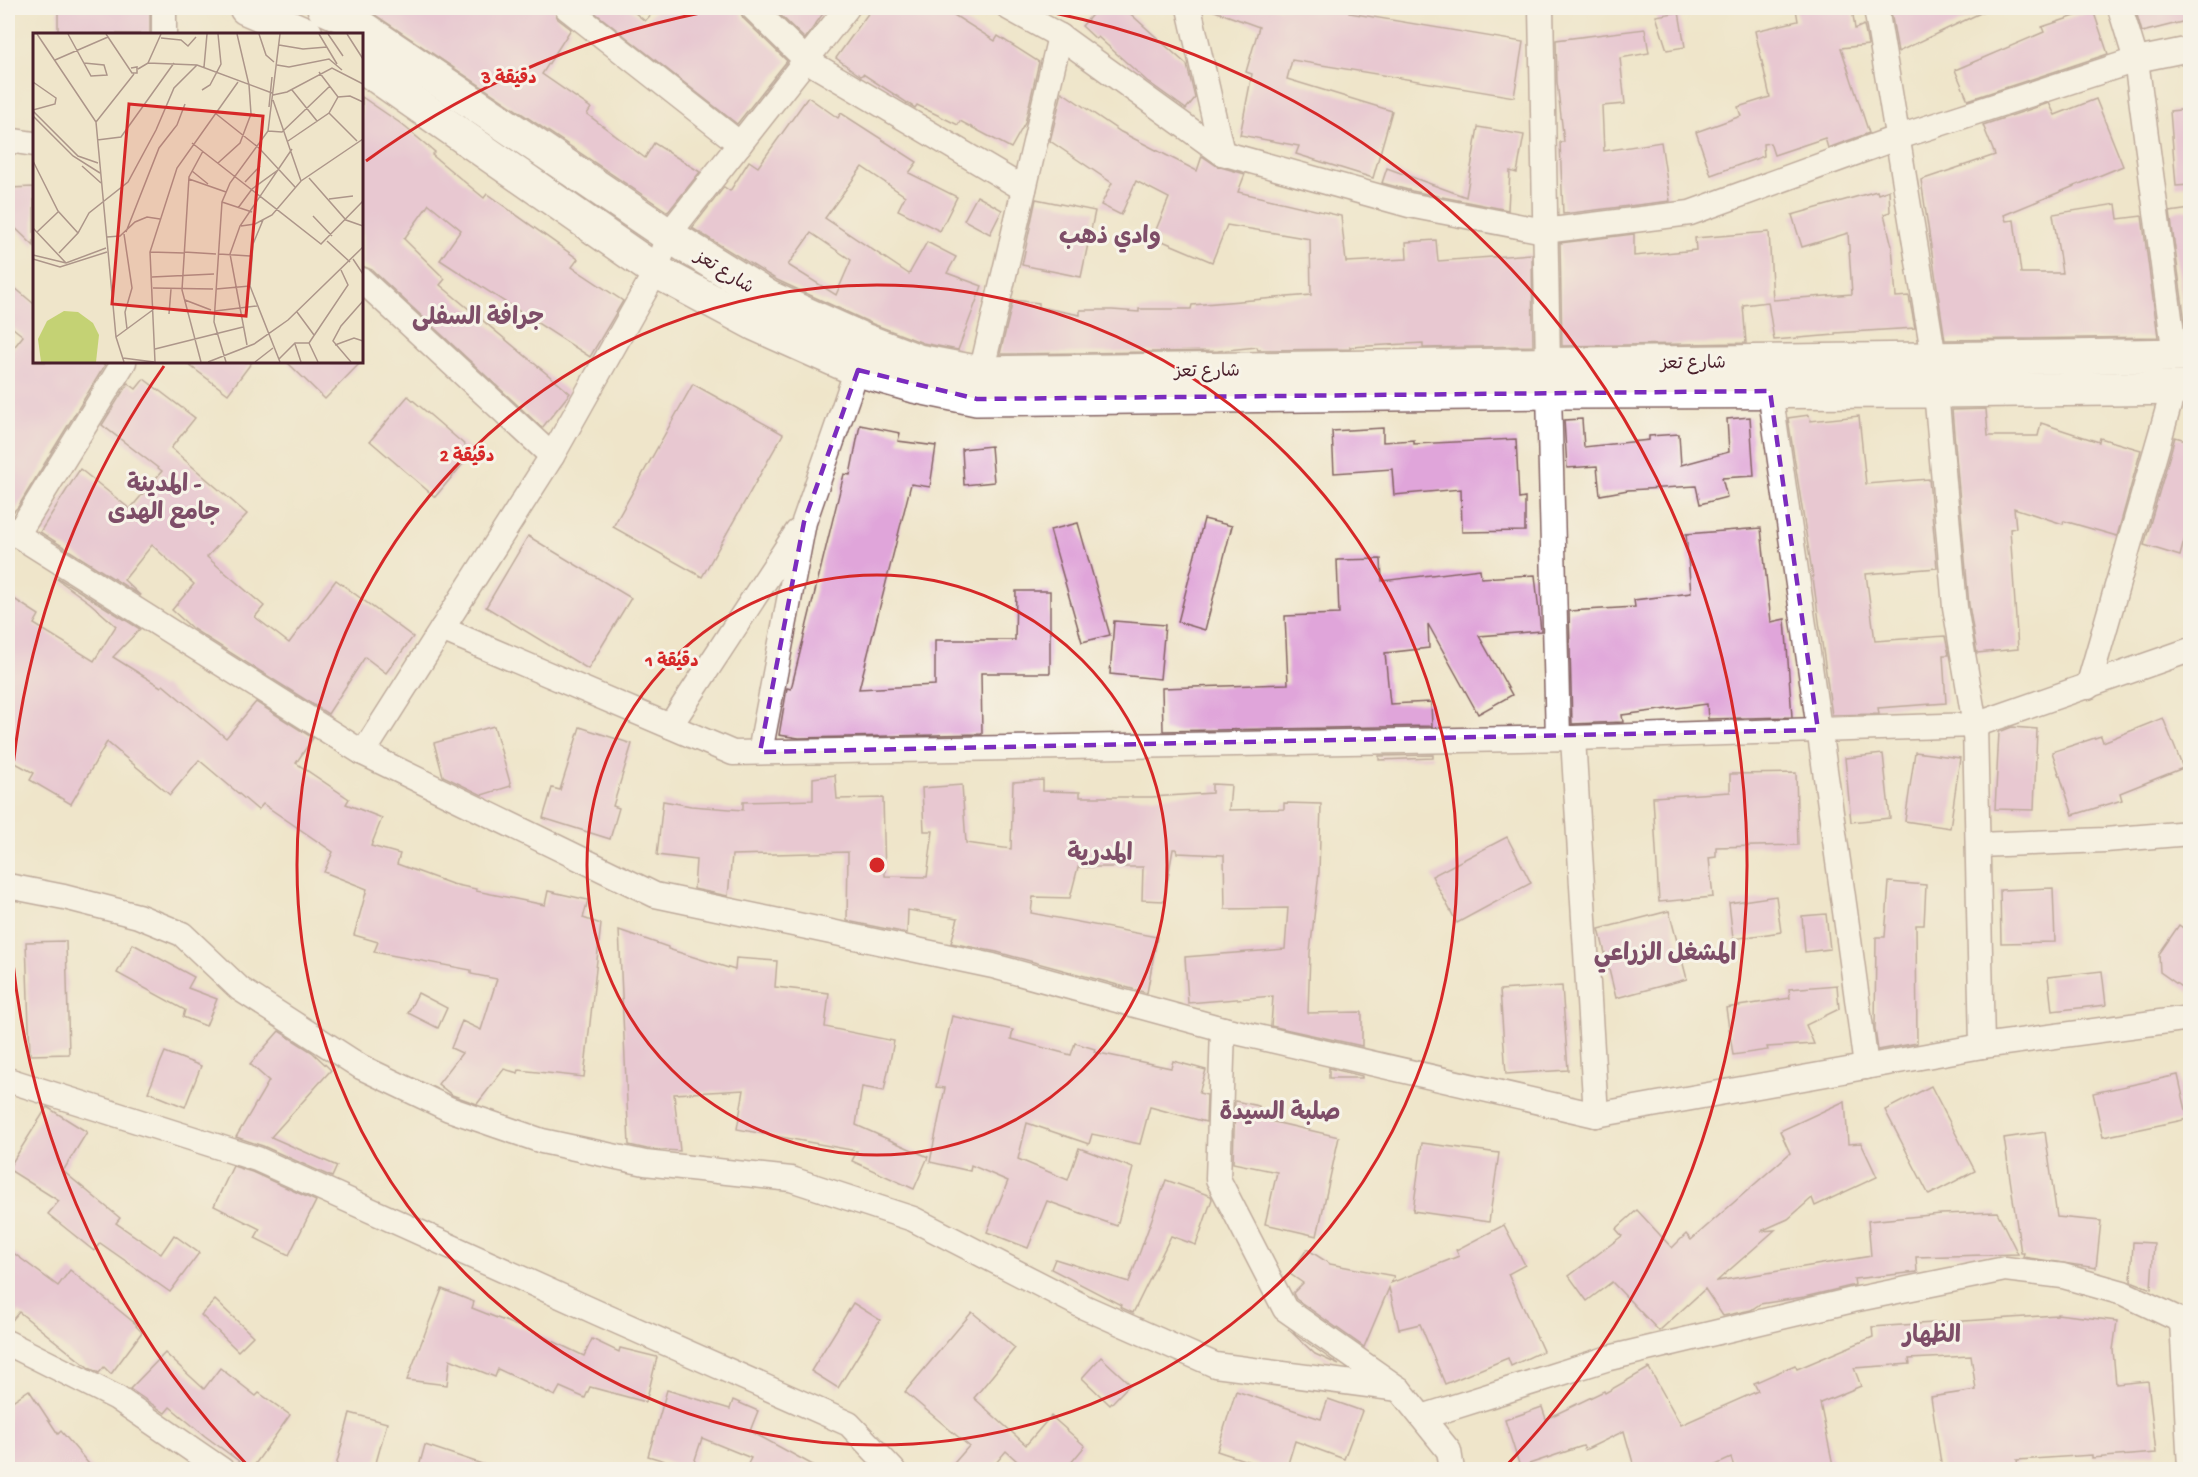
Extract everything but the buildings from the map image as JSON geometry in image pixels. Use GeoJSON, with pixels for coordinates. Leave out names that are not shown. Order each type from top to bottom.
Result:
{"type":"FeatureCollection","features":[{"type":"Feature","properties":{"kind":"main road"},"geometry":{"type":"LineString","coordinates":[[246,8],[304,33]]}},
{"type":"Feature","properties":{"kind":"main road","name":"شارع تعز"},"geometry":{"type":"LineString","coordinates":[[344,17],[668,235],[862,356],[914,386],[977,399],[1548,378],[1934,358],[2183,355]]}},
{"type":"Feature","properties":{"kind":"main road","name":"شارع تعز"},"geometry":{"type":"LineString","coordinates":[[363,67],[656,271],[755,324],[862,356],[918,361],[981,373],[1548,378],[1770,391],[2182,388]]}},
{"type":"Feature","properties":{"kind":"street"},"geometry":{"type":"LineString","coordinates":[[164,8],[164,33]]}},
{"type":"Feature","properties":{"kind":"street"},"geometry":{"type":"LineString","coordinates":[[567,8],[740,144]]}},
{"type":"Feature","properties":{"kind":"street"},"geometry":{"type":"LineString","coordinates":[[753,8],[806,60],[1024,189]]}},
{"type":"Feature","properties":{"kind":"street"},"geometry":{"type":"LineString","coordinates":[[363,753],[552,456],[656,271],[668,235],[847,8]]}},
{"type":"Feature","properties":{"kind":"street"},"geometry":{"type":"LineString","coordinates":[[1009,8],[1060,36],[1222,153],[1409,205],[1544,231],[1690,213],[1899,137],[2136,60],[2190,49]]}},
{"type":"Feature","properties":{"kind":"street"},"geometry":{"type":"LineString","coordinates":[[1189,8],[1222,153]]}},
{"type":"Feature","properties":{"kind":"street"},"geometry":{"type":"LineString","coordinates":[[1541,8],[1548,378],[1565,738],[1596,1115]]}},
{"type":"Feature","properties":{"kind":"street"},"geometry":{"type":"LineString","coordinates":[[1876,8],[1934,358]]}},
{"type":"Feature","properties":{"kind":"street"},"geometry":{"type":"LineString","coordinates":[[2120,8],[2136,60],[2183,355]]}},
{"type":"Feature","properties":{"kind":"street"},"geometry":{"type":"LineString","coordinates":[[981,373],[1060,36]]}},
{"type":"Feature","properties":{"kind":"street"},"geometry":{"type":"LineString","coordinates":[[8,140],[33,144]]}},
{"type":"Feature","properties":{"kind":"street"},"geometry":{"type":"LineString","coordinates":[[363,281],[552,456]]}},
{"type":"Feature","properties":{"kind":"street"},"geometry":{"type":"LineString","coordinates":[[760,753],[804,522],[862,356]]}},
{"type":"Feature","properties":{"kind":"street"},"geometry":{"type":"LineString","coordinates":[[123,363],[12,532],[363,753],[655,894],[993,966],[1222,1029],[1596,1115],[1982,1046],[2190,1018]]}},
{"type":"Feature","properties":{"kind":"street"},"geometry":{"type":"LineString","coordinates":[[2088,687],[2182,388]]}},
{"type":"Feature","properties":{"kind":"street"},"geometry":{"type":"LineString","coordinates":[[1770,391],[1818,730],[1841,871],[1866,1067]]}},
{"type":"Feature","properties":{"kind":"street"},"geometry":{"type":"LineString","coordinates":[[1936,391],[1955,607],[1975,725],[1982,1046]]}},
{"type":"Feature","properties":{"kind":"street"},"geometry":{"type":"LineString","coordinates":[[670,726],[804,522]]}},
{"type":"Feature","properties":{"kind":"street"},"geometry":{"type":"LineString","coordinates":[[442,629],[734,753],[1565,738],[1975,725],[2190,650]]}},
{"type":"Feature","properties":{"kind":"street"},"geometry":{"type":"LineString","coordinates":[[1978,845],[2105,840],[2190,833]]}},
{"type":"Feature","properties":{"kind":"street"},"geometry":{"type":"LineString","coordinates":[[8,886],[64,897],[138,916],[182,934],[240,989],[361,1067],[449,1109],[542,1141],[645,1163],[791,1179],[913,1220],[1084,1307],[1215,1365],[1399,1389]]}},
{"type":"Feature","properties":{"kind":"street"},"geometry":{"type":"LineString","coordinates":[[1222,1029],[1218,1179],[1285,1309],[1399,1389],[1449,1451],[1452,1470]]}},
{"type":"Feature","properties":{"kind":"street"},"geometry":{"type":"LineString","coordinates":[[8,1080],[257,1159],[849,1424],[893,1470]]}},
{"type":"Feature","properties":{"kind":"street"},"geometry":{"type":"LineString","coordinates":[[1422,1417],[1609,1358],[1853,1300],[2005,1269],[2063,1276],[2123,1293],[2186,1321],[2190,1467]]}},
{"type":"Feature","properties":{"kind":"street"},"geometry":{"type":"LineString","coordinates":[[8,1343],[117,1398],[222,1470]]}},
{"type":"Feature","properties":{"kind":"highlighted area"},"geometry":{"type":"Polygon","coordinates":[[[858,370],[977,399],[1770,391],[1818,730],[760,752],[804,522],[858,370]]]}},
{"type":"Feature","properties":{"kind":"district","name":"وادي ذهب"},"geometry":{"type":"Point","coordinates":[1110,235]}},
{"type":"Feature","properties":{"kind":"district","name":"جرافة السفلى"},"geometry":{"type":"Point","coordinates":[478,316]}},
{"type":"Feature","properties":{"kind":"district","name":"المدينة - جامع الهدى"},"geometry":{"type":"Point","coordinates":[164,497]}},
{"type":"Feature","properties":{"kind":"district","name":"المدرية"},"geometry":{"type":"Point","coordinates":[1100,852]}},
{"type":"Feature","properties":{"kind":"district","name":"المشغل الزراعي"},"geometry":{"type":"Point","coordinates":[1665,952]}},
{"type":"Feature","properties":{"kind":"district","name":"صلبة السيدة"},"geometry":{"type":"Point","coordinates":[1280,1111]}},
{"type":"Feature","properties":{"kind":"district","name":"الظهار"},"geometry":{"type":"Point","coordinates":[1932,1334]}}]}
